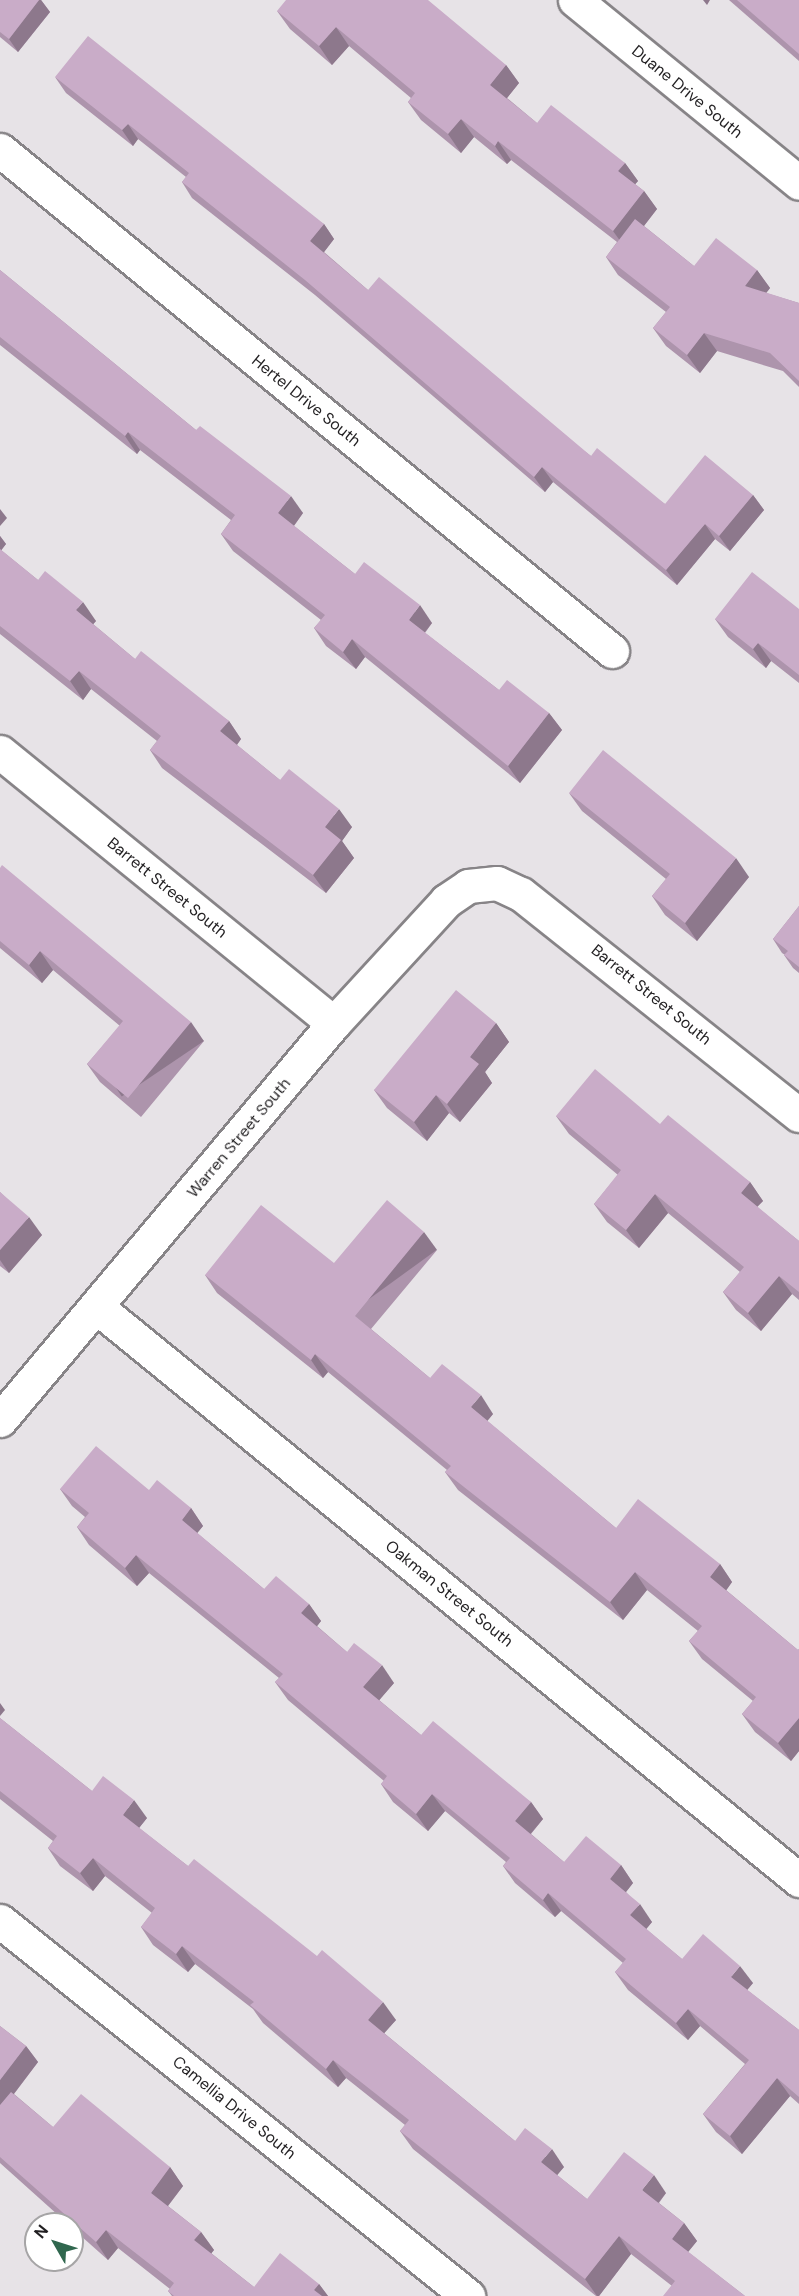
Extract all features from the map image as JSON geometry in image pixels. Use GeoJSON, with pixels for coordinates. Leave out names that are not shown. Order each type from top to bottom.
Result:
{"type":"FeatureCollection","features":[{"type":"Feature","properties":{"kind":"street","name":"Duane Drive South"},"geometry":{"type":"LineString","coordinates":[[575,0],[799,183]]}},
{"type":"Feature","properties":{"kind":"street","name":"Hertel Drive South"},"geometry":{"type":"LineString","coordinates":[[0,150],[612,651]]}},
{"type":"Feature","properties":{"kind":"street","name":"Barrett Street South"},"geometry":{"type":"LineString","coordinates":[[0,752],[334,1023]]}},
{"type":"Feature","properties":{"kind":"street","name":"Barrett Street South"},"geometry":{"type":"LineString","coordinates":[[497,883],[552,915],[799,1115]]}},
{"type":"Feature","properties":{"kind":"street","name":"Warren Street South"},"geometry":{"type":"LineString","coordinates":[[0,1419],[11,1383],[98,1308],[334,1023],[446,901],[468,886],[497,883]]}},
{"type":"Feature","properties":{"kind":"street","name":"Oakman Street South"},"geometry":{"type":"LineString","coordinates":[[98,1308],[799,1880]]}},
{"type":"Feature","properties":{"kind":"street","name":"Camellia Drive South"},"geometry":{"type":"LineString","coordinates":[[0,1921],[468,2296]]}},
{"type":"Feature","properties":{"kind":"building"},"geometry":{"type":"Polygon","coordinates":[[[0,0],[39,0],[9,39],[0,32],[0,0]]]}},
{"type":"Feature","properties":{"kind":"building"},"geometry":{"type":"Polygon","coordinates":[[[286,0],[428,0],[506,65],[490,85],[537,123],[551,105],[625,163],[618,171],[644,191],[613,231],[498,141],[495,146],[461,119],[448,134],[408,102],[415,93],[336,27],[319,46],[277,11],[286,0]]]}},
{"type":"Feature","properties":{"kind":"building"},"geometry":{"type":"Polygon","coordinates":[[[737,0],[799,0],[799,54],[737,0]]]}},
{"type":"Feature","properties":{"kind":"building"},"geometry":{"type":"Polygon","coordinates":[[[88,36],[324,224],[310,241],[368,290],[379,277],[591,456],[597,448],[665,504],[705,455],[753,495],[719,536],[705,524],[666,570],[542,467],[534,477],[305,280],[182,182],[189,173],[128,124],[122,130],[55,77],[88,36]]]}},
{"type":"Feature","properties":{"kind":"building"},"geometry":{"type":"Polygon","coordinates":[[[635,219],[694,266],[716,238],[757,270],[745,286],[799,303],[799,381],[770,353],[704,333],[687,355],[653,328],[670,307],[606,257],[635,219]]]}},
{"type":"Feature","properties":{"kind":"building"},"geometry":{"type":"Polygon","coordinates":[[[0,270],[196,430],[200,426],[291,496],[278,513],[355,574],[364,562],[420,605],[409,620],[499,690],[507,680],[549,713],[508,766],[352,639],[343,652],[314,628],[325,615],[221,534],[235,515],[128,432],[125,436],[0,337],[0,270]]]}},
{"type":"Feature","properties":{"kind":"building"},"geometry":{"type":"Polygon","coordinates":[[[0,549],[38,580],[45,571],[83,602],[76,610],[135,659],[141,651],[229,721],[220,731],[280,780],[289,769],[339,809],[325,827],[341,840],[313,875],[150,750],[161,736],[79,671],[70,681],[0,626],[0,549]]]}},
{"type":"Feature","properties":{"kind":"building"},"geometry":{"type":"Polygon","coordinates":[[[752,572],[799,609],[799,675],[758,643],[753,649],[715,619],[752,572]]]}},
{"type":"Feature","properties":{"kind":"building"},"geometry":{"type":"Polygon","coordinates":[[[603,750],[736,858],[685,923],[652,896],[670,874],[569,793],[603,750]]]}},
{"type":"Feature","properties":{"kind":"building"},"geometry":{"type":"Polygon","coordinates":[[[2,865],[191,1022],[128,1098],[87,1064],[123,1021],[40,951],[29,965],[0,941],[0,868],[2,865]]]}},
{"type":"Feature","properties":{"kind":"building"},"geometry":{"type":"Polygon","coordinates":[[[799,906],[799,967],[784,955],[788,951],[773,939],[799,906]]]}},
{"type":"Feature","properties":{"kind":"building"},"geometry":{"type":"Polygon","coordinates":[[[456,990],[496,1023],[470,1057],[479,1064],[447,1104],[436,1095],[414,1122],[374,1090],[456,990]]]}},
{"type":"Feature","properties":{"kind":"building"},"geometry":{"type":"Polygon","coordinates":[[[595,1069],[660,1124],[668,1115],[750,1182],[741,1193],[799,1241],[799,1292],[779,1276],[748,1313],[723,1292],[744,1267],[655,1194],[626,1230],[594,1204],[621,1170],[556,1116],[595,1069]]]}},
{"type":"Feature","properties":{"kind":"building"},"geometry":{"type":"Polygon","coordinates":[[[0,1192],[29,1217],[0,1250],[0,1192]]]}},
{"type":"Feature","properties":{"kind":"building"},"geometry":{"type":"Polygon","coordinates":[[[387,1200],[424,1232],[355,1316],[430,1378],[442,1364],[481,1395],[471,1407],[616,1528],[638,1499],[720,1564],[710,1577],[799,1649],[799,1718],[778,1743],[742,1714],[756,1697],[689,1641],[702,1626],[635,1572],[610,1602],[445,1472],[451,1466],[315,1354],[311,1360],[205,1275],[261,1205],[334,1263],[387,1200]]]}},
{"type":"Feature","properties":{"kind":"building"},"geometry":{"type":"Polygon","coordinates":[[[96,1446],[149,1490],[157,1480],[191,1508],[182,1520],[264,1589],[276,1576],[309,1604],[301,1613],[347,1652],[354,1643],[382,1665],[363,1687],[421,1735],[433,1721],[531,1802],[515,1821],[564,1862],[586,1836],[621,1865],[610,1879],[640,1904],[630,1915],[682,1959],[703,1934],[740,1966],[731,1977],[799,2030],[799,2097],[777,2078],[730,2136],[703,2114],[749,2060],[688,2009],[676,2023],[615,1972],[626,1959],[548,1893],[543,1900],[503,1866],[510,1858],[432,1794],[416,1814],[381,1784],[387,1776],[275,1682],[283,1674],[136,1555],[125,1568],[77,1527],[89,1513],[60,1489],[96,1446]]]}},
{"type":"Feature","properties":{"kind":"building"},"geometry":{"type":"Polygon","coordinates":[[[0,1718],[92,1791],[103,1776],[134,1800],[123,1815],[188,1866],[194,1859],[317,1956],[322,1950],[383,2002],[368,2020],[515,2141],[525,2128],[552,2149],[541,2162],[587,2199],[624,2152],[654,2175],[642,2190],[684,2223],[672,2239],[745,2296],[663,2296],[675,2281],[619,2236],[585,2279],[400,2131],[409,2120],[333,2060],[326,2069],[250,2005],[254,2002],[182,1946],[176,1954],[141,1927],[155,1908],[93,1858],[80,1873],[48,1848],[57,1836],[0,1791],[0,1718]]]}},
{"type":"Feature","properties":{"kind":"building"},"geometry":{"type":"Polygon","coordinates":[[[0,2026],[26,2046],[0,2080],[0,2026]]]}},
{"type":"Feature","properties":{"kind":"building"},"geometry":{"type":"Polygon","coordinates":[[[11,2092],[53,2127],[81,2094],[170,2167],[151,2193],[201,2232],[194,2240],[254,2287],[280,2253],[319,2284],[314,2290],[322,2296],[174,2296],[168,2291],[174,2283],[106,2230],[96,2242],[84,2231],[84,2212],[62,2212],[0,2157],[0,2105],[11,2092]]]}}]}
